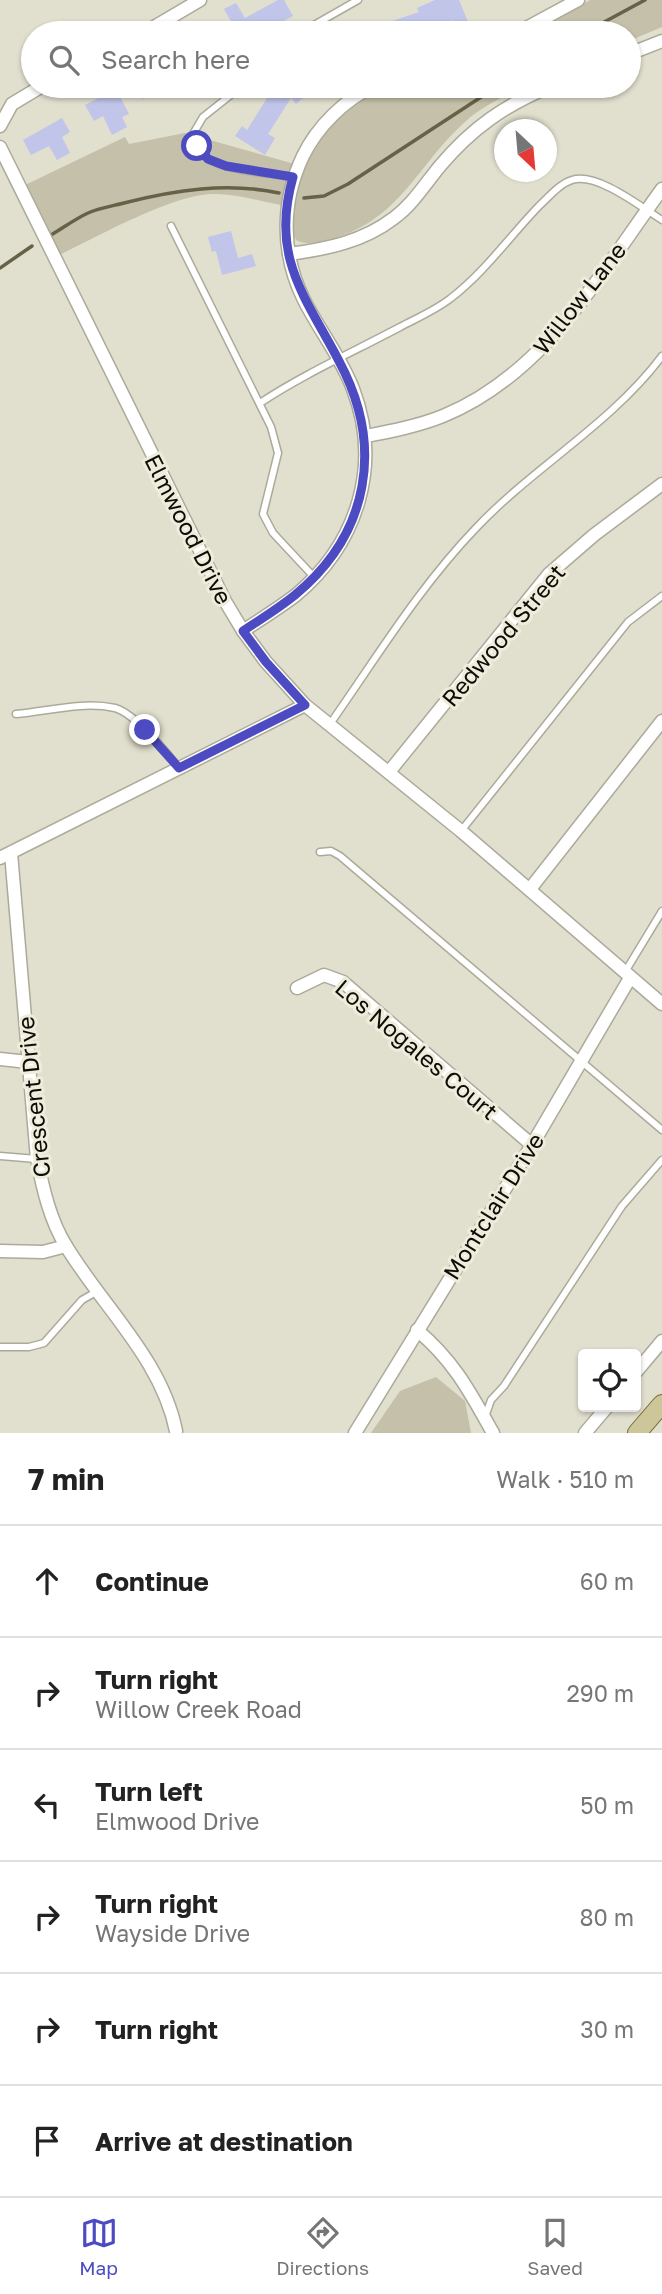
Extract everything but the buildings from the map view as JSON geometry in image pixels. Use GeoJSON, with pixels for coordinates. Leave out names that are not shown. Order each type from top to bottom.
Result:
{"type":"FeatureCollection","features":[{"type":"Feature","properties":{"kind":"main road"},"geometry":{"type":"LineString","coordinates":[[637,1433],[662,1404]]}},
{"type":"Feature","properties":{"kind":"street"},"geometry":{"type":"LineString","coordinates":[[164,21],[200,0]]}},
{"type":"Feature","properties":{"kind":"street"},"geometry":{"type":"LineString","coordinates":[[539,21],[578,0]]}},
{"type":"Feature","properties":{"kind":"street"},"geometry":{"type":"LineString","coordinates":[[641,49],[662,41]]}},
{"type":"Feature","properties":{"kind":"street"},"geometry":{"type":"LineString","coordinates":[[0,123],[12,104],[22,98]]}},
{"type":"Feature","properties":{"kind":"street"},"geometry":{"type":"LineString","coordinates":[[243,631],[296,594],[314,577],[349,528],[360,503],[365,473],[366,436],[353,389],[293,275],[287,212],[293,177],[308,146],[327,122],[355,98]]}},
{"type":"Feature","properties":{"kind":"street"},"geometry":{"type":"LineString","coordinates":[[289,254],[325,249],[363,237],[394,219],[417,198],[439,167],[463,141],[488,118],[524,98]]}},
{"type":"Feature","properties":{"kind":"street","name":"Elmwood Drive"},"geometry":{"type":"LineString","coordinates":[[0,147],[212,576],[243,631],[266,662],[305,705],[461,831],[662,1004]]}},
{"type":"Feature","properties":{"kind":"street","name":"Willow Lane"},"geometry":{"type":"LineString","coordinates":[[366,436],[445,415],[511,377],[556,334],[662,189]]}},
{"type":"Feature","properties":{"kind":"street","name":"Redwood Street"},"geometry":{"type":"LineString","coordinates":[[389,772],[549,574],[594,535],[662,484]]}},
{"type":"Feature","properties":{"kind":"street"},"geometry":{"type":"LineString","coordinates":[[5,856],[305,705]]}},
{"type":"Feature","properties":{"kind":"street"},"geometry":{"type":"LineString","coordinates":[[530,889],[662,721]]}},
{"type":"Feature","properties":{"kind":"street","name":"Crescent Drive"},"geometry":{"type":"LineString","coordinates":[[5,856],[37,1159],[44,1193],[66,1246],[153,1371],[167,1398],[176,1432]]}},
{"type":"Feature","properties":{"kind":"street","name":"Los Nogales Court"},"geometry":{"type":"LineString","coordinates":[[297,988],[324,975],[343,982],[532,1145]]}},
{"type":"Feature","properties":{"kind":"street","name":"Montclair Drive"},"geometry":{"type":"LineString","coordinates":[[355,1433],[532,1145],[627,976]]}},
{"type":"Feature","properties":{"kind":"street"},"geometry":{"type":"LineString","coordinates":[[0,1059],[28,1062]]}},
{"type":"Feature","properties":{"kind":"street"},"geometry":{"type":"LineString","coordinates":[[0,1251],[43,1252],[66,1246]]}},
{"type":"Feature","properties":{"kind":"street"},"geometry":{"type":"LineString","coordinates":[[417,1330],[441,1350],[460,1375],[493,1433]]}},
{"type":"Feature","properties":{"kind":"street"},"geometry":{"type":"LineString","coordinates":[[641,1367],[662,1341]]}},
{"type":"Feature","properties":{"kind":"street"},"geometry":{"type":"LineString","coordinates":[[585,1433],[603,1412]]}},
{"type":"Feature","properties":{"kind":"lane"},"geometry":{"type":"LineString","coordinates":[[321,21],[358,0]]}},
{"type":"Feature","properties":{"kind":"lane"},"geometry":{"type":"LineString","coordinates":[[227,98],[203,117],[193,134],[197,146],[208,159],[226,166],[293,177]]}},
{"type":"Feature","properties":{"kind":"lane"},"geometry":{"type":"LineString","coordinates":[[260,403],[287,385],[339,360],[450,299],[486,265],[555,190],[572,180],[589,178],[662,220]]}},
{"type":"Feature","properties":{"kind":"lane"},"geometry":{"type":"LineString","coordinates":[[172,226],[271,427],[278,453],[263,514],[273,533],[314,577]]}},
{"type":"Feature","properties":{"kind":"lane"},"geometry":{"type":"LineString","coordinates":[[330,724],[424,589],[478,525],[606,414],[649,374],[662,356]]}},
{"type":"Feature","properties":{"kind":"lane"},"geometry":{"type":"LineString","coordinates":[[461,831],[628,622],[662,596]]}},
{"type":"Feature","properties":{"kind":"lane"},"geometry":{"type":"LineString","coordinates":[[16,714],[76,705],[118,708],[145,730],[179,768]]}},
{"type":"Feature","properties":{"kind":"lane"},"geometry":{"type":"LineString","coordinates":[[320,852],[331,851],[340,856],[582,1059],[662,1130]]}},
{"type":"Feature","properties":{"kind":"lane"},"geometry":{"type":"LineString","coordinates":[[627,976],[662,911]]}},
{"type":"Feature","properties":{"kind":"lane"},"geometry":{"type":"LineString","coordinates":[[0,1156],[37,1159]]}},
{"type":"Feature","properties":{"kind":"lane"},"geometry":{"type":"LineString","coordinates":[[485,1418],[491,1400],[504,1386],[622,1206],[662,1160]]}},
{"type":"Feature","properties":{"kind":"lane"},"geometry":{"type":"LineString","coordinates":[[0,1347],[29,1347],[44,1343],[82,1300],[98,1291]]}},
{"type":"Feature","properties":{"kind":"shaded area"},"geometry":{"type":"Polygon","coordinates":[[[590,0],[662,0],[662,27],[641,36],[641,21],[553,21],[590,0]]]}},
{"type":"Feature","properties":{"kind":"shaded area"},"geometry":{"type":"Polygon","coordinates":[[[366,98],[502,98],[465,122],[392,205],[356,230],[319,242],[305,243],[296,240],[292,231],[294,207],[214,194],[197,196],[157,208],[59,255],[23,186],[125,137],[129,144],[185,133],[305,167],[330,128],[366,98]]]}},
{"type":"Feature","properties":{"kind":"shaded area"},"geometry":{"type":"Polygon","coordinates":[[[436,1377],[465,1401],[471,1433],[371,1433],[400,1391],[436,1377]]]}},
{"type":"Feature","properties":{"kind":"waterway"},"geometry":{"type":"LineString","coordinates":[[606,21],[645,0]]}},
{"type":"Feature","properties":{"kind":"waterway"},"geometry":{"type":"LineString","coordinates":[[304,198],[324,196],[348,184],[480,98]]}},
{"type":"Feature","properties":{"kind":"waterway"},"geometry":{"type":"LineString","coordinates":[[51,235],[92,211],[162,194],[221,188],[279,193]]}},
{"type":"Feature","properties":{"kind":"waterway"},"geometry":{"type":"LineString","coordinates":[[0,268],[32,246]]}},
{"type":"Feature","properties":{"kind":"route"},"geometry":{"type":"LineString","coordinates":[[145,730],[179,768],[305,705],[266,662],[243,631],[296,594],[331,555],[349,528],[360,503],[365,473],[366,436],[353,389],[293,275],[286,230],[293,177],[226,166],[208,159],[197,146]]}}]}
